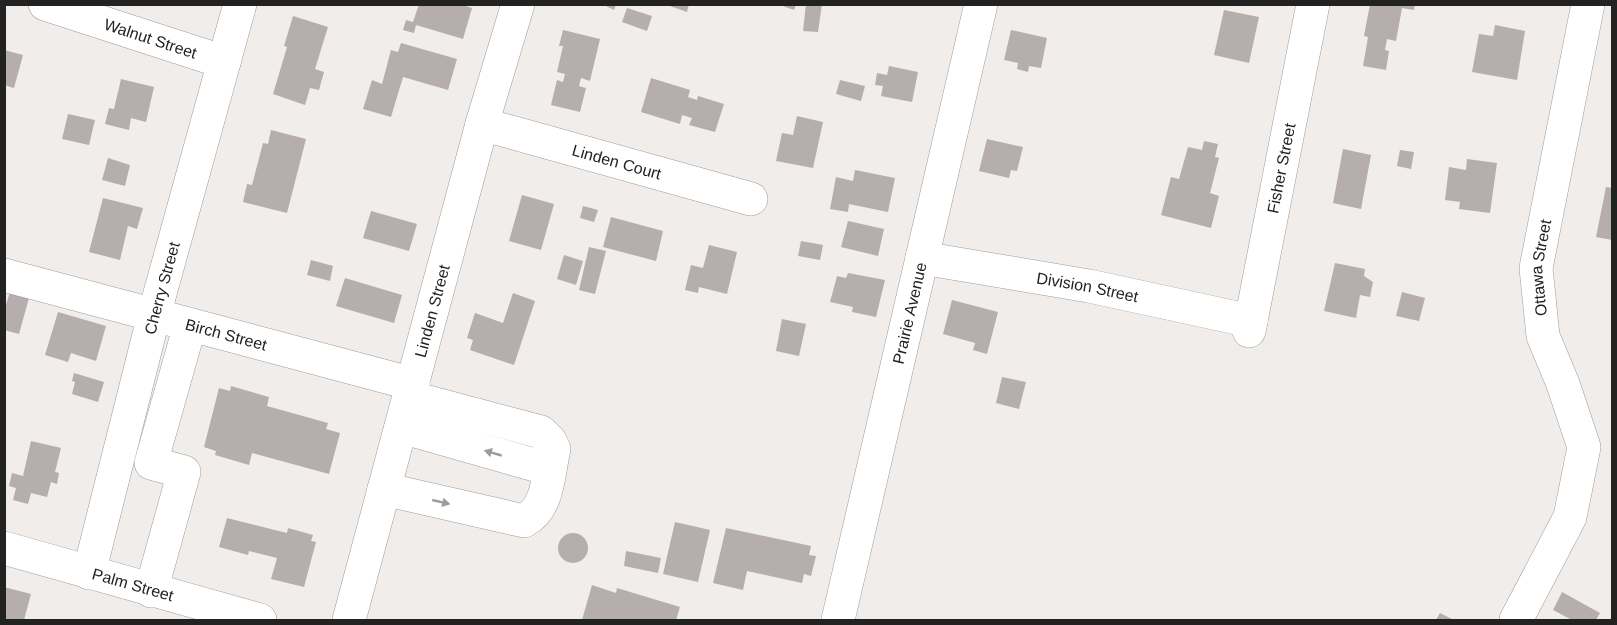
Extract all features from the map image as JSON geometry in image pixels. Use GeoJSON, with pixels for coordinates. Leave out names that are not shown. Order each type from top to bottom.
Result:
{"type":"FeatureCollection","features":[{"type":"Feature","properties":{"kind":"street","name":"Walnut Street"},"geometry":{"type":"LineString","coordinates":[[45,4],[224,62]]}},
{"type":"Feature","properties":{"kind":"street","name":"Cherry Street"},"geometry":{"type":"LineString","coordinates":[[89,573],[154,315],[240,4]]}},
{"type":"Feature","properties":{"kind":"street","name":"Linden Street"},"geometry":{"type":"LineString","coordinates":[[349,621],[482,124],[518,4]]}},
{"type":"Feature","properties":{"kind":"street","name":"Prairie Avenue"},"geometry":{"type":"LineString","coordinates":[[838,621],[981,4]]}},
{"type":"Feature","properties":{"kind":"street","name":"Fisher Street"},"geometry":{"type":"LineString","coordinates":[[1250,326],[1313,4]]}},
{"type":"Feature","properties":{"kind":"street","name":"Ottawa Street"},"geometry":{"type":"LineString","coordinates":[[1516,621],[1570,517],[1584,447],[1563,384],[1543,336],[1536,268],[1588,4]]}},
{"type":"Feature","properties":{"kind":"street","name":"Linden Court"},"geometry":{"type":"LineString","coordinates":[[482,124],[751,199]]}},
{"type":"Feature","properties":{"kind":"street","name":"Division Street"},"geometry":{"type":"LineString","coordinates":[[922,258],[1089,286],[1250,326]]}},
{"type":"Feature","properties":{"kind":"street","name":"Birch Street"},"geometry":{"type":"LineString","coordinates":[[4,275],[190,325],[408,403],[549,469],[542,507],[535,515],[524,521],[384,489]]}},
{"type":"Feature","properties":{"kind":"street"},"geometry":{"type":"LineString","coordinates":[[151,591],[184,472],[151,463],[190,325]]}},
{"type":"Feature","properties":{"kind":"street","name":"Palm Street"},"geometry":{"type":"LineString","coordinates":[[4,548],[260,621]]}},
{"type":"Feature","properties":{"kind":"building"},"geometry":{"type":"Polygon","coordinates":[[[419,4],[459,4],[472,8],[463,39],[416,25],[414,33],[403,30],[406,20],[413,22],[419,4]]]}},
{"type":"Feature","properties":{"kind":"building"},"geometry":{"type":"Polygon","coordinates":[[[602,4],[616,4],[614,10],[602,4]]]}},
{"type":"Feature","properties":{"kind":"building"},"geometry":{"type":"Polygon","coordinates":[[[664,4],[689,4],[687,12],[664,4]]]}},
{"type":"Feature","properties":{"kind":"building"},"geometry":{"type":"Polygon","coordinates":[[[777,4],[796,4],[794,10],[777,4]]]}},
{"type":"Feature","properties":{"kind":"building"},"geometry":{"type":"Polygon","coordinates":[[[806,4],[822,4],[818,32],[803,31],[806,4]]]}},
{"type":"Feature","properties":{"kind":"building"},"geometry":{"type":"Polygon","coordinates":[[[1370,4],[1415,4],[1414,10],[1402,8],[1396,41],[1387,39],[1385,50],[1389,51],[1386,70],[1363,66],[1368,37],[1364,36],[1370,4]]]}},
{"type":"Feature","properties":{"kind":"building"},"geometry":{"type":"Polygon","coordinates":[[[627,8],[652,16],[647,31],[622,22],[627,8]]]}},
{"type":"Feature","properties":{"kind":"building"},"geometry":{"type":"Polygon","coordinates":[[[1224,10],[1259,17],[1249,63],[1214,55],[1224,10]]]}},
{"type":"Feature","properties":{"kind":"building"},"geometry":{"type":"Polygon","coordinates":[[[293,16],[328,27],[315,69],[324,72],[319,90],[310,88],[305,105],[273,94],[287,47],[284,46],[293,16]]]}},
{"type":"Feature","properties":{"kind":"building"},"geometry":{"type":"Polygon","coordinates":[[[1495,25],[1525,31],[1517,80],[1472,72],[1479,34],[1493,36],[1495,25]]]}},
{"type":"Feature","properties":{"kind":"building"},"geometry":{"type":"Polygon","coordinates":[[[563,30],[600,39],[590,81],[581,78],[579,86],[586,88],[580,112],[551,105],[557,80],[563,82],[565,74],[557,72],[563,46],[559,46],[563,30]]]}},
{"type":"Feature","properties":{"kind":"building"},"geometry":{"type":"Polygon","coordinates":[[[1011,30],[1047,38],[1041,68],[1029,66],[1028,72],[1017,69],[1018,63],[1004,60],[1011,30]]]}},
{"type":"Feature","properties":{"kind":"building"},"geometry":{"type":"Polygon","coordinates":[[[401,43],[457,59],[448,90],[403,77],[391,117],[363,109],[372,80],[382,84],[391,50],[398,52],[401,43]]]}},
{"type":"Feature","properties":{"kind":"building"},"geometry":{"type":"Polygon","coordinates":[[[4,50],[23,55],[14,88],[4,85],[4,50]]]}},
{"type":"Feature","properties":{"kind":"building"},"geometry":{"type":"Polygon","coordinates":[[[889,66],[918,72],[912,102],[881,96],[883,86],[875,85],[877,73],[887,75],[889,66]]]}},
{"type":"Feature","properties":{"kind":"building"},"geometry":{"type":"Polygon","coordinates":[[[651,78],[690,90],[688,97],[697,100],[698,96],[724,104],[715,132],[689,125],[692,118],[682,115],[680,124],[641,112],[651,78]]]}},
{"type":"Feature","properties":{"kind":"building"},"geometry":{"type":"Polygon","coordinates":[[[121,79],[154,87],[146,122],[131,118],[129,130],[105,124],[109,108],[114,109],[121,79]]]}},
{"type":"Feature","properties":{"kind":"building"},"geometry":{"type":"Polygon","coordinates":[[[840,80],[865,86],[861,101],[836,94],[840,80]]]}},
{"type":"Feature","properties":{"kind":"building"},"geometry":{"type":"Polygon","coordinates":[[[68,114],[95,120],[89,145],[62,139],[68,114]]]}},
{"type":"Feature","properties":{"kind":"building"},"geometry":{"type":"Polygon","coordinates":[[[797,116],[823,122],[813,168],[776,161],[782,133],[793,135],[797,116]]]}},
{"type":"Feature","properties":{"kind":"building"},"geometry":{"type":"Polygon","coordinates":[[[271,130],[306,139],[287,213],[243,202],[247,184],[252,185],[263,143],[268,144],[271,130]]]}},
{"type":"Feature","properties":{"kind":"building"},"geometry":{"type":"Polygon","coordinates":[[[987,139],[1023,147],[1017,171],[1011,170],[1009,178],[979,171],[987,139]]]}},
{"type":"Feature","properties":{"kind":"building"},"geometry":{"type":"Polygon","coordinates":[[[1204,141],[1218,144],[1215,157],[1219,158],[1210,193],[1219,196],[1211,228],[1161,215],[1171,177],[1179,179],[1188,147],[1202,150],[1204,141]]]}},
{"type":"Feature","properties":{"kind":"building"},"geometry":{"type":"Polygon","coordinates":[[[1343,149],[1371,155],[1361,209],[1333,203],[1343,149]]]}},
{"type":"Feature","properties":{"kind":"building"},"geometry":{"type":"Polygon","coordinates":[[[1400,150],[1414,152],[1411,169],[1397,166],[1400,150]]]}},
{"type":"Feature","properties":{"kind":"building"},"geometry":{"type":"Polygon","coordinates":[[[108,158],[130,165],[125,186],[102,180],[108,158]]]}},
{"type":"Feature","properties":{"kind":"building"},"geometry":{"type":"Polygon","coordinates":[[[1467,159],[1497,163],[1490,213],[1459,209],[1460,202],[1445,200],[1449,167],[1466,170],[1467,159]]]}},
{"type":"Feature","properties":{"kind":"building"},"geometry":{"type":"Polygon","coordinates":[[[855,170],[895,178],[888,212],[849,204],[848,212],[830,209],[836,177],[853,181],[855,170]]]}},
{"type":"Feature","properties":{"kind":"building"},"geometry":{"type":"Polygon","coordinates":[[[1606,187],[1612,188],[1612,240],[1596,237],[1606,187]]]}},
{"type":"Feature","properties":{"kind":"building"},"geometry":{"type":"Polygon","coordinates":[[[522,195],[554,204],[541,250],[509,241],[522,195]]]}},
{"type":"Feature","properties":{"kind":"building"},"geometry":{"type":"Polygon","coordinates":[[[103,198],[143,208],[137,229],[128,226],[120,260],[89,252],[103,198]]]}},
{"type":"Feature","properties":{"kind":"building"},"geometry":{"type":"Polygon","coordinates":[[[583,206],[598,210],[594,222],[580,218],[583,206]]]}},
{"type":"Feature","properties":{"kind":"building"},"geometry":{"type":"Polygon","coordinates":[[[371,211],[417,224],[409,251],[363,238],[371,211]]]}},
{"type":"Feature","properties":{"kind":"building"},"geometry":{"type":"Polygon","coordinates":[[[611,217],[663,231],[656,261],[603,247],[611,217]]]}},
{"type":"Feature","properties":{"kind":"building"},"geometry":{"type":"Polygon","coordinates":[[[848,221],[884,229],[878,256],[841,247],[848,221]]]}},
{"type":"Feature","properties":{"kind":"building"},"geometry":{"type":"Polygon","coordinates":[[[801,241],[823,245],[820,260],[798,256],[801,241]]]}},
{"type":"Feature","properties":{"kind":"building"},"geometry":{"type":"Polygon","coordinates":[[[709,245],[737,252],[727,294],[699,287],[698,293],[685,290],[691,265],[703,268],[709,245]]]}},
{"type":"Feature","properties":{"kind":"building"},"geometry":{"type":"Polygon","coordinates":[[[589,247],[606,251],[595,294],[579,290],[589,247]]]}},
{"type":"Feature","properties":{"kind":"building"},"geometry":{"type":"Polygon","coordinates":[[[564,255],[583,261],[576,285],[557,279],[564,255]]]}},
{"type":"Feature","properties":{"kind":"building"},"geometry":{"type":"Polygon","coordinates":[[[311,260],[333,266],[330,281],[307,275],[311,260]]]}},
{"type":"Feature","properties":{"kind":"building"},"geometry":{"type":"Polygon","coordinates":[[[1335,263],[1365,269],[1364,276],[1373,282],[1370,297],[1360,295],[1356,318],[1324,311],[1335,263]]]}},
{"type":"Feature","properties":{"kind":"building"},"geometry":{"type":"Polygon","coordinates":[[[848,273],[885,280],[876,317],[852,312],[853,307],[830,302],[837,276],[846,278],[848,273]]]}},
{"type":"Feature","properties":{"kind":"building"},"geometry":{"type":"Polygon","coordinates":[[[345,278],[402,295],[394,323],[336,306],[345,278]]]}},
{"type":"Feature","properties":{"kind":"building"},"geometry":{"type":"Polygon","coordinates":[[[10,292],[29,298],[19,334],[4,330],[4,311],[10,292]]]}},
{"type":"Feature","properties":{"kind":"building"},"geometry":{"type":"Polygon","coordinates":[[[1402,292],[1425,298],[1419,321],[1396,316],[1402,292]]]}},
{"type":"Feature","properties":{"kind":"building"},"geometry":{"type":"Polygon","coordinates":[[[513,293],[535,301],[514,365],[470,350],[473,340],[467,338],[475,313],[503,323],[513,293]]]}},
{"type":"Feature","properties":{"kind":"building"},"geometry":{"type":"Polygon","coordinates":[[[952,300],[998,312],[987,354],[973,350],[975,343],[943,334],[952,300]]]}},
{"type":"Feature","properties":{"kind":"building"},"geometry":{"type":"Polygon","coordinates":[[[58,312],[106,326],[96,361],[71,353],[68,362],[45,355],[58,312]]]}},
{"type":"Feature","properties":{"kind":"building"},"geometry":{"type":"Polygon","coordinates":[[[782,319],[806,324],[799,356],[776,351],[782,319]]]}},
{"type":"Feature","properties":{"kind":"building"},"geometry":{"type":"Polygon","coordinates":[[[74,373],[104,382],[98,402],[72,394],[75,382],[72,381],[74,373]]]}},
{"type":"Feature","properties":{"kind":"building"},"geometry":{"type":"Polygon","coordinates":[[[1002,377],[1026,382],[1019,409],[996,403],[1002,377]]]}},
{"type":"Feature","properties":{"kind":"building"},"geometry":{"type":"Polygon","coordinates":[[[231,386],[269,397],[267,406],[328,423],[326,429],[340,433],[329,474],[252,453],[249,465],[215,455],[216,451],[204,447],[219,388],[230,391],[231,386]]]}},
{"type":"Feature","properties":{"kind":"building"},"geometry":{"type":"Polygon","coordinates":[[[31,441],[61,448],[55,472],[59,473],[57,484],[51,482],[47,497],[31,493],[28,504],[13,500],[16,488],[9,486],[12,473],[23,476],[31,441]]]}},
{"type":"Feature","properties":{"kind":"building"},"geometry":{"type":"Polygon","coordinates":[[[227,518],[287,533],[288,528],[313,535],[311,541],[316,542],[304,587],[271,579],[277,558],[249,551],[248,555],[219,547],[227,518]]]}},
{"type":"Feature","properties":{"kind":"building"},"geometry":{"type":"Polygon","coordinates":[[[675,522],[710,530],[698,582],[663,574],[675,522]]]}},
{"type":"Feature","properties":{"kind":"building"},"geometry":{"type":"Polygon","coordinates":[[[726,528],[811,546],[809,555],[816,556],[811,576],[804,574],[802,583],[747,571],[743,590],[713,583],[726,528]]]}},
{"type":"Feature","properties":{"kind":"building"},"geometry":{"type":"Polygon","coordinates":[[[573,533],[584,537],[588,548],[584,559],[573,563],[562,559],[558,548],[562,537],[573,533]]]}},
{"type":"Feature","properties":{"kind":"building"},"geometry":{"type":"Polygon","coordinates":[[[626,551],[661,558],[658,573],[624,566],[626,551]]]}},
{"type":"Feature","properties":{"kind":"building"},"geometry":{"type":"Polygon","coordinates":[[[592,585],[616,593],[617,588],[680,607],[676,620],[582,620],[592,585]]]}},
{"type":"Feature","properties":{"kind":"building"},"geometry":{"type":"Polygon","coordinates":[[[4,587],[31,594],[24,620],[4,620],[4,587]]]}},
{"type":"Feature","properties":{"kind":"building"},"geometry":{"type":"Polygon","coordinates":[[[1562,592],[1600,613],[1596,620],[1572,620],[1553,610],[1562,592]]]}},
{"type":"Feature","properties":{"kind":"building"},"geometry":{"type":"Polygon","coordinates":[[[1440,613],[1454,620],[1436,620],[1440,613]]]}}]}
